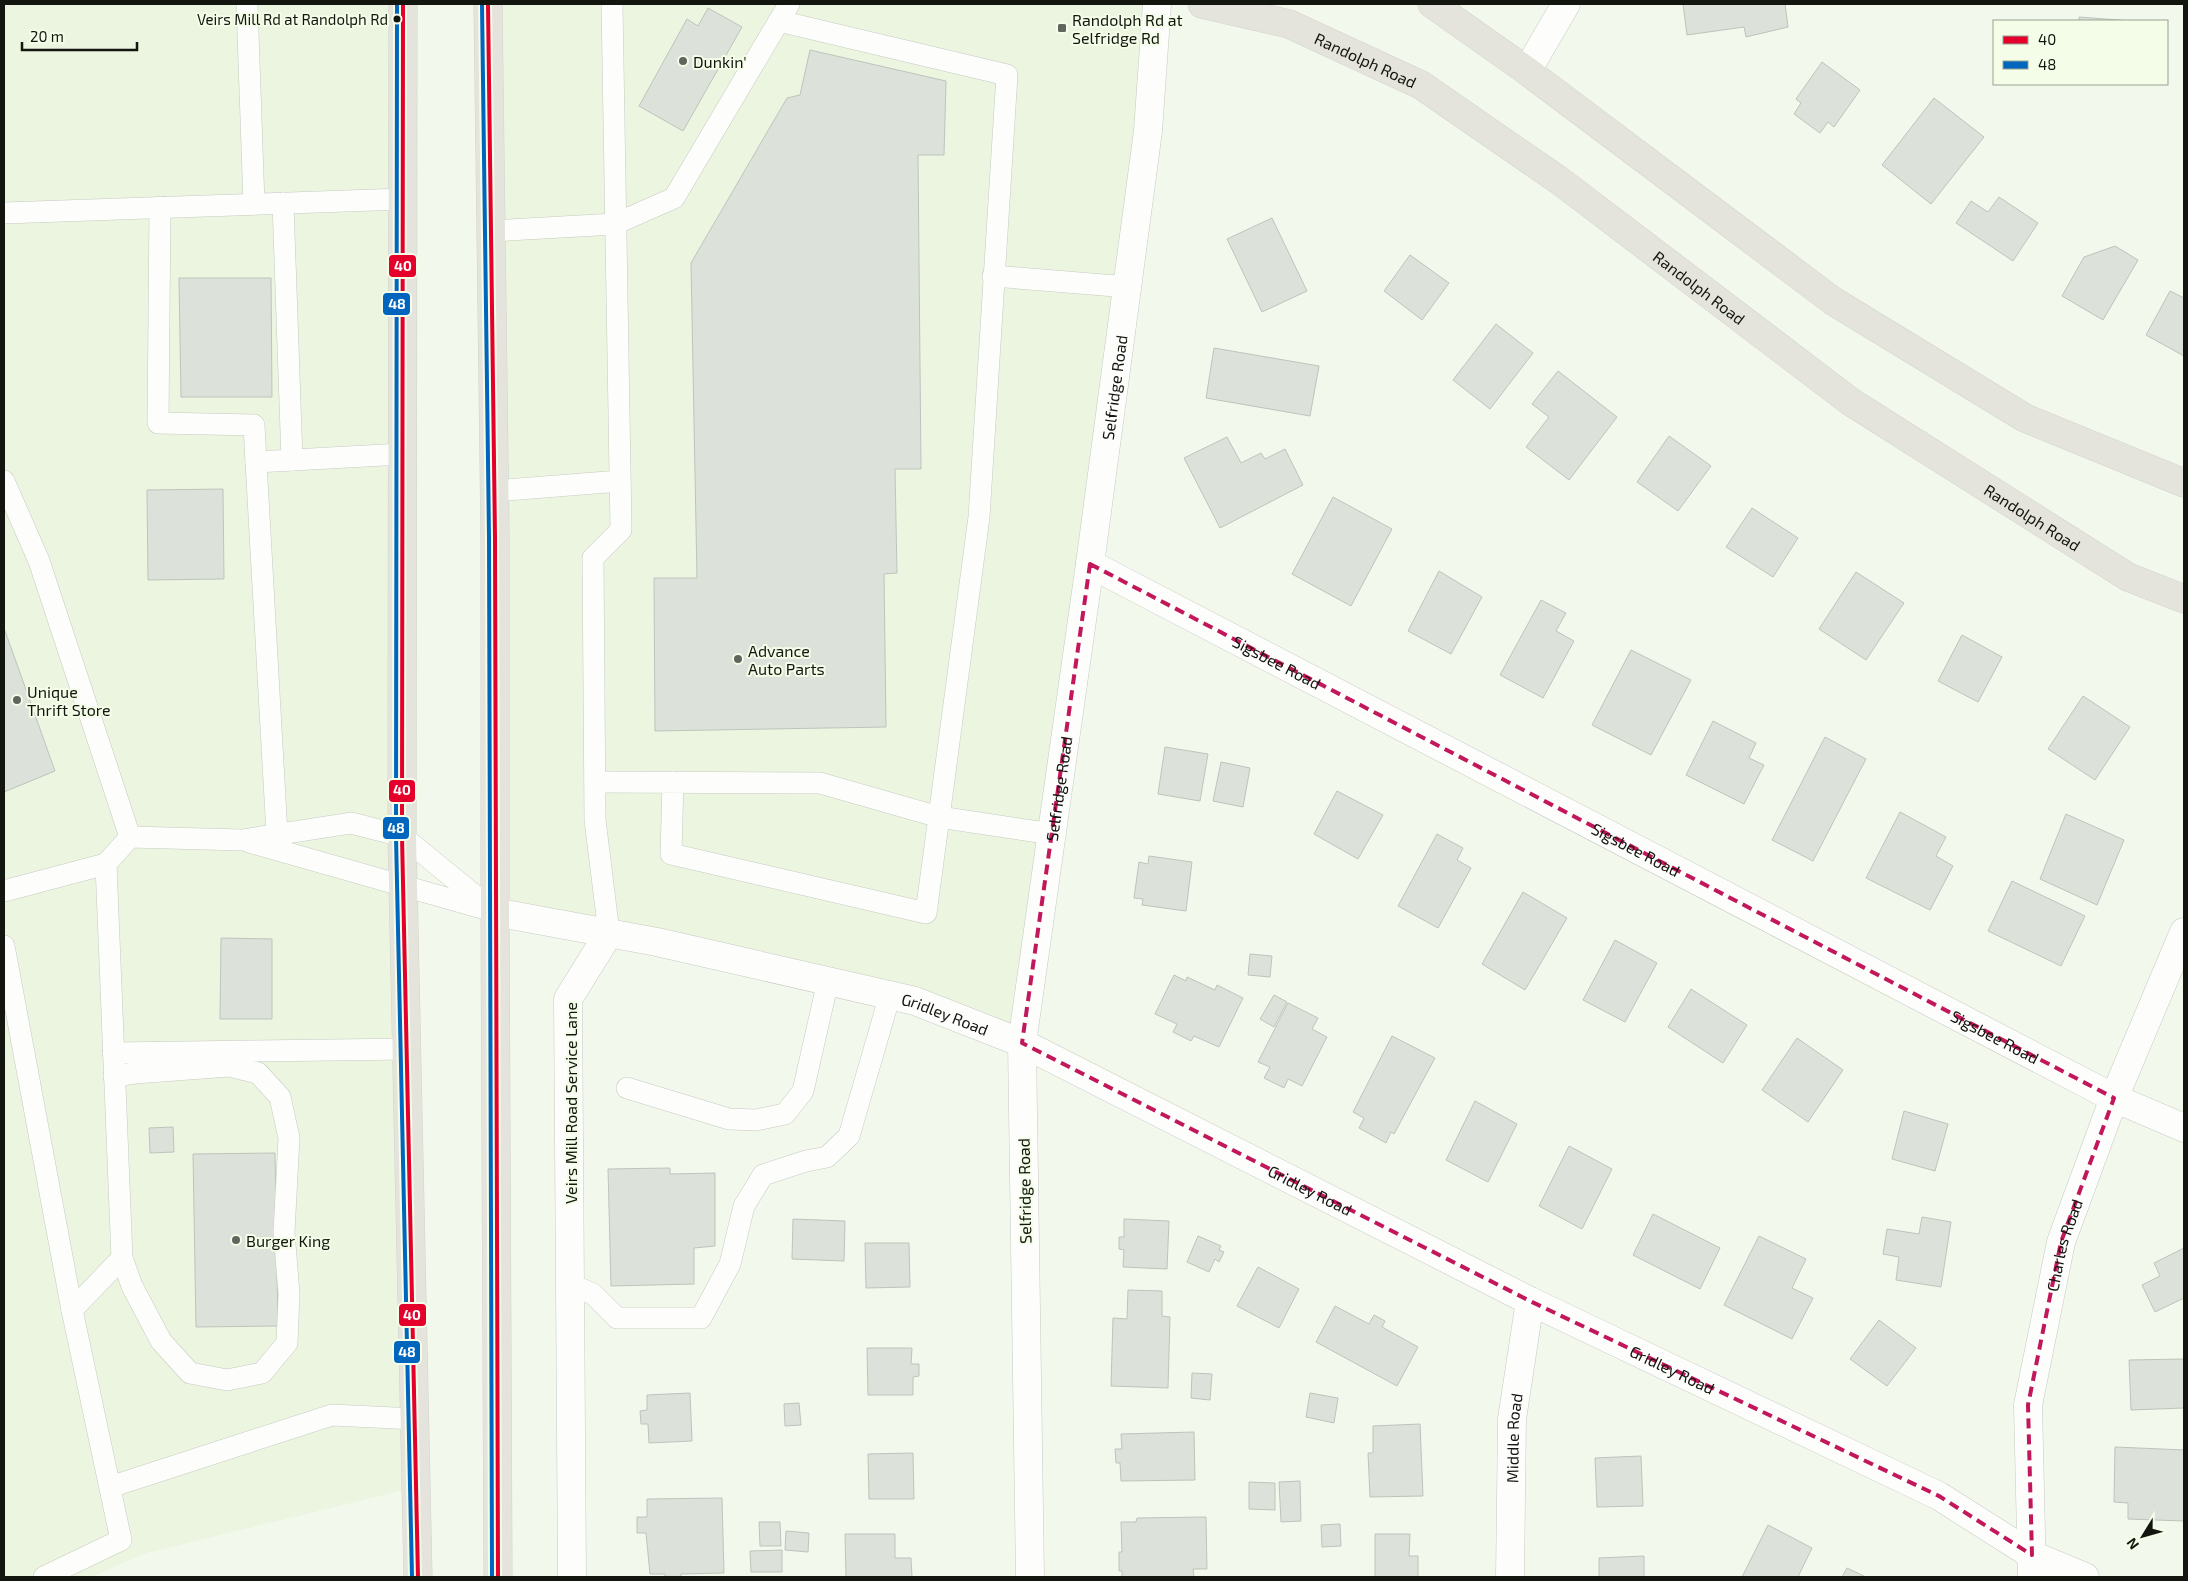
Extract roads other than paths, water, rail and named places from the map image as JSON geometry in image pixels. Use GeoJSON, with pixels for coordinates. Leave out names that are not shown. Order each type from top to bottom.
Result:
{"type":"FeatureCollection","features":[{"type":"Feature","properties":{"kind":"main road"},"geometry":{"type":"LineString","coordinates":[[403,4],[402,836],[418,1577]]}},
{"type":"Feature","properties":{"kind":"main road"},"geometry":{"type":"LineString","coordinates":[[488,4],[494,491],[494,912],[498,1577]]}},
{"type":"Feature","properties":{"kind":"main road","name":"Randolph Road"},"geometry":{"type":"LineString","coordinates":[[1202,4],[1289,24],[1422,85],[1560,181],[1851,402],[2128,577],[2184,599]]}},
{"type":"Feature","properties":{"kind":"main road"},"geometry":{"type":"LineString","coordinates":[[1432,4],[1527,71],[1833,301],[2025,418],[2184,483]]}},
{"type":"Feature","properties":{"kind":"street","name":"Selfridge Road"},"geometry":{"type":"LineString","coordinates":[[1030,1577],[1022,1043],[1128,287],[1148,131],[1157,4]]}},
{"type":"Feature","properties":{"kind":"street"},"geometry":{"type":"LineString","coordinates":[[1527,71],[1566,4]]}},
{"type":"Feature","properties":{"kind":"street","name":"Sigsbee Road"},"geometry":{"type":"LineString","coordinates":[[1090,564],[2114,1098],[2184,1128]]}},
{"type":"Feature","properties":{"kind":"street","name":"Gridley Road"},"geometry":{"type":"LineString","coordinates":[[494,912],[609,933],[890,995],[914,1001],[1022,1043],[1530,1301],[1939,1496],[2032,1566],[2085,1577]]}},
{"type":"Feature","properties":{"kind":"street","name":"Charles Road"},"geometry":{"type":"LineString","coordinates":[[2032,1566],[2028,1405],[2061,1242],[2114,1098],[2184,932]]}},
{"type":"Feature","properties":{"kind":"street","name":"Veirs Mill Road Service Lane"},"geometry":{"type":"LineString","coordinates":[[572,1577],[568,999],[609,933]]}},
{"type":"Feature","properties":{"kind":"street","name":"Middle Road"},"geometry":{"type":"LineString","coordinates":[[1510,1577],[1512,1419],[1530,1301]]}},
{"type":"Feature","properties":{"kind":"lane"},"geometry":{"type":"LineString","coordinates":[[247,4],[254,204]]}},
{"type":"Feature","properties":{"kind":"lane"},"geometry":{"type":"LineString","coordinates":[[609,933],[595,820],[593,558],[621,530],[612,4]]}},
{"type":"Feature","properties":{"kind":"lane"},"geometry":{"type":"LineString","coordinates":[[491,231],[615,224],[674,198],[784,12],[1007,74],[978,517],[926,913],[671,854],[672,782]]}},
{"type":"Feature","properties":{"kind":"lane"},"geometry":{"type":"LineString","coordinates":[[4,213],[404,199]]}},
{"type":"Feature","properties":{"kind":"lane"},"geometry":{"type":"LineString","coordinates":[[283,203],[292,460]]}},
{"type":"Feature","properties":{"kind":"lane"},"geometry":{"type":"LineString","coordinates":[[160,207],[158,424],[254,425],[277,834]]}},
{"type":"Feature","properties":{"kind":"lane"},"geometry":{"type":"LineString","coordinates":[[993,276],[1128,287]]}},
{"type":"Feature","properties":{"kind":"lane"},"geometry":{"type":"LineString","coordinates":[[256,462],[403,454]]}},
{"type":"Feature","properties":{"kind":"lane"},"geometry":{"type":"LineString","coordinates":[[4,481],[39,561],[130,837]]}},
{"type":"Feature","properties":{"kind":"lane"},"geometry":{"type":"LineString","coordinates":[[494,491],[620,481]]}},
{"type":"Feature","properties":{"kind":"lane"},"geometry":{"type":"LineString","coordinates":[[595,782],[820,783],[938,816],[1052,834]]}},
{"type":"Feature","properties":{"kind":"lane"},"geometry":{"type":"LineString","coordinates":[[4,890],[106,864],[130,837],[242,840],[351,823],[402,836],[494,912]]}},
{"type":"Feature","properties":{"kind":"lane"},"geometry":{"type":"LineString","coordinates":[[242,840],[494,912]]}},
{"type":"Feature","properties":{"kind":"lane"},"geometry":{"type":"LineString","coordinates":[[106,864],[113,1053],[114,1076],[122,1258],[132,1286],[161,1341],[190,1373],[227,1380],[262,1373],[287,1343],[289,1294],[284,1232],[289,1138],[280,1096],[258,1073],[229,1066],[114,1076]]}},
{"type":"Feature","properties":{"kind":"lane"},"geometry":{"type":"LineString","coordinates":[[4,946],[72,1310],[121,1540],[44,1577]]}},
{"type":"Feature","properties":{"kind":"lane"},"geometry":{"type":"LineString","coordinates":[[627,1088],[729,1119],[756,1120],[785,1114],[803,1091],[828,981]]}},
{"type":"Feature","properties":{"kind":"lane"},"geometry":{"type":"LineString","coordinates":[[570,1284],[593,1294],[617,1318],[702,1318],[730,1264],[744,1206],[763,1175],[806,1161],[827,1157],[849,1136],[890,995]]}},
{"type":"Feature","properties":{"kind":"lane"},"geometry":{"type":"LineString","coordinates":[[113,1053],[408,1049]]}},
{"type":"Feature","properties":{"kind":"lane"},"geometry":{"type":"LineString","coordinates":[[72,1310],[122,1258]]}},
{"type":"Feature","properties":{"kind":"lane"},"geometry":{"type":"LineString","coordinates":[[110,1487],[332,1414],[414,1419]]}},
{"type":"Feature","properties":{"kind":"place","name":"Veirs Mill Rd at Randolph Rd"},"geometry":{"type":"Point","coordinates":[397,19]}},
{"type":"Feature","properties":{"kind":"place","name":"Randolph Rd at Selfridge Rd"},"geometry":{"type":"Point","coordinates":[1062,28]}},
{"type":"Feature","properties":{"kind":"place","name":"Dunkin'"},"geometry":{"type":"Point","coordinates":[683,61]}},
{"type":"Feature","properties":{"kind":"place","name":"Advance Auto Parts"},"geometry":{"type":"Point","coordinates":[738,659]}},
{"type":"Feature","properties":{"kind":"place","name":"Unique Thrift Store"},"geometry":{"type":"Point","coordinates":[17,700]}},
{"type":"Feature","properties":{"kind":"place","name":"Burger King"},"geometry":{"type":"Point","coordinates":[236,1240]}}]}
